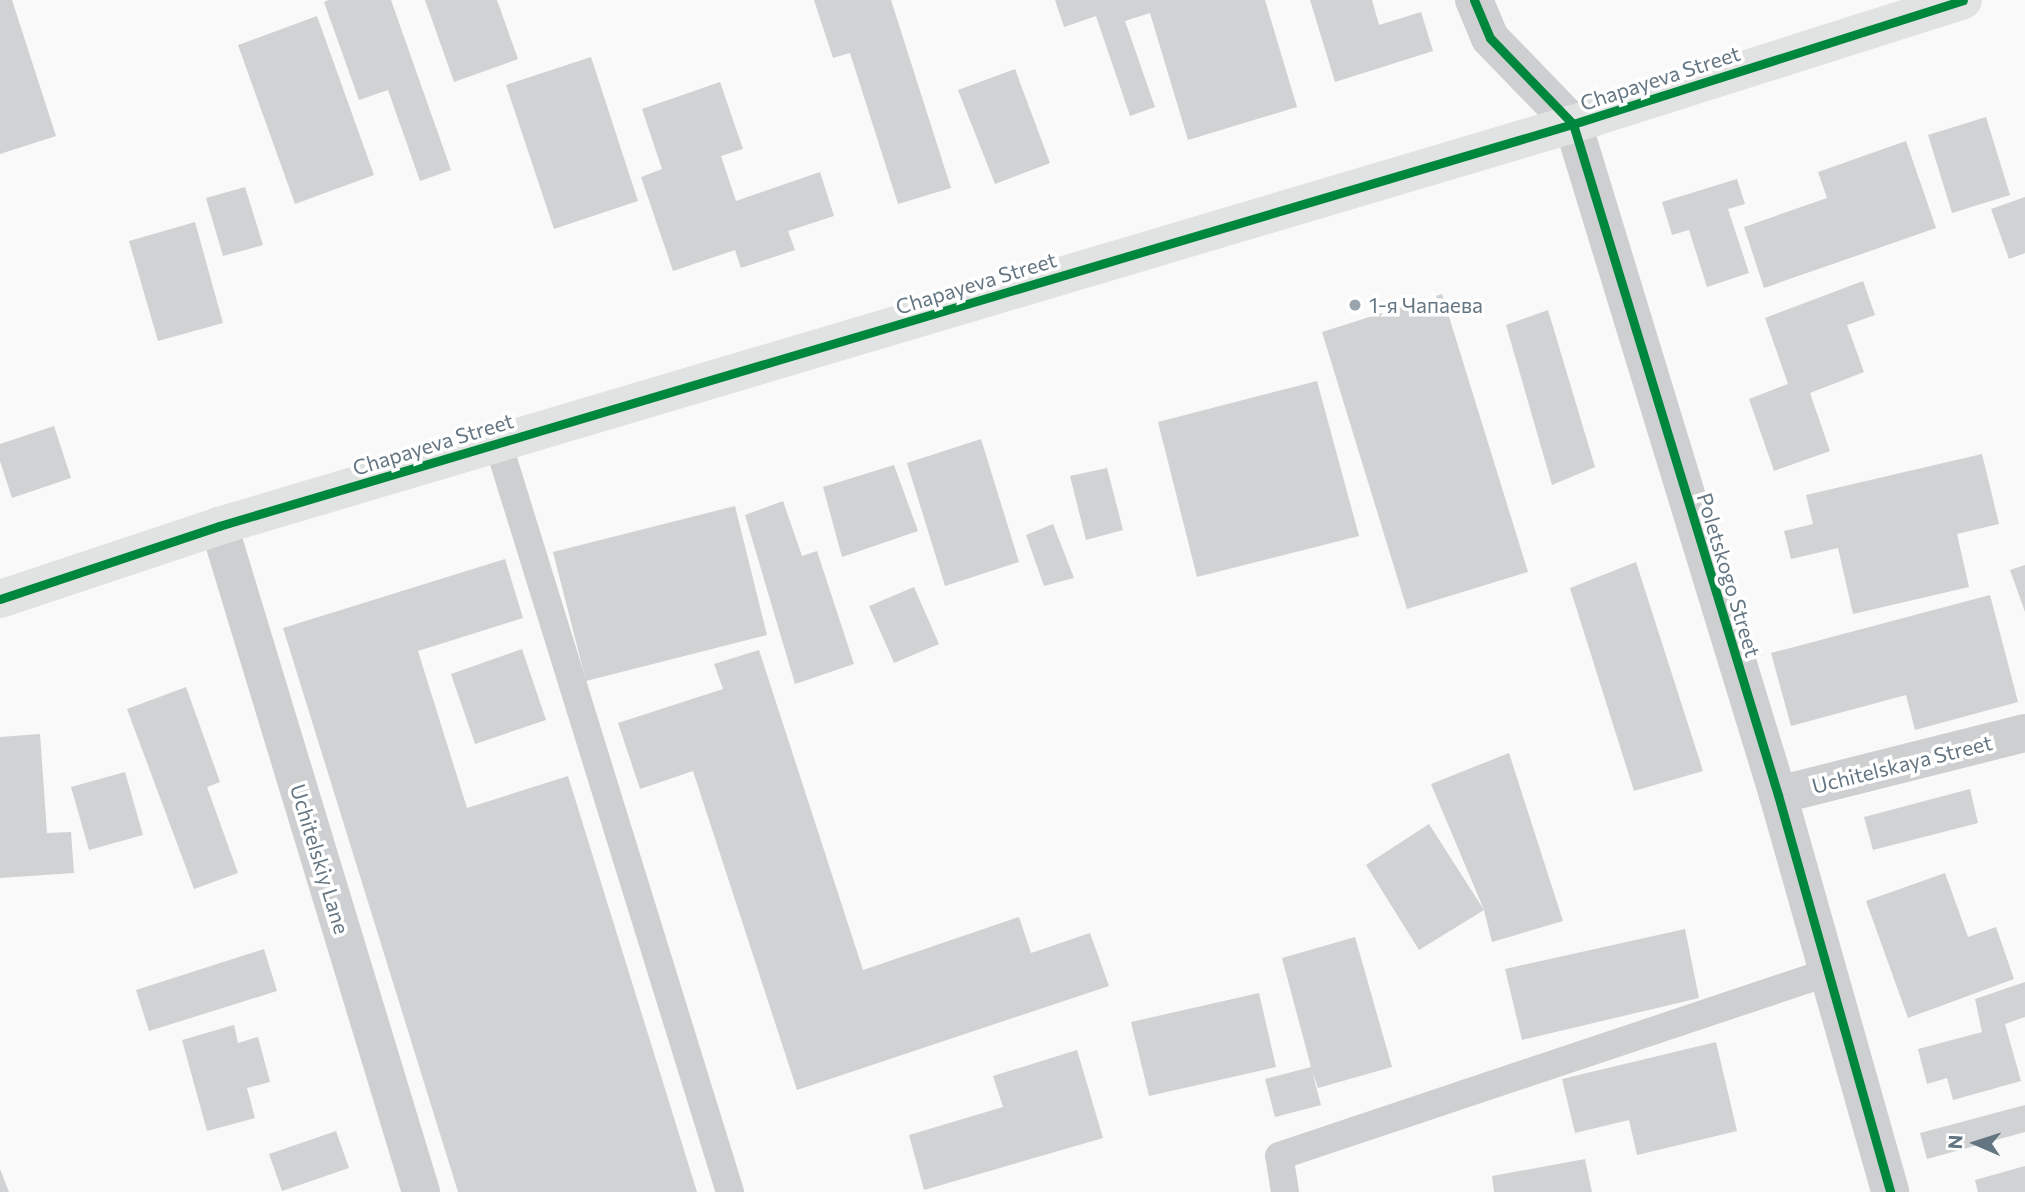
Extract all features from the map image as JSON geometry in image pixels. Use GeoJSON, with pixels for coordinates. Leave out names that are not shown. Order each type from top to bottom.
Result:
{"type":"FeatureCollection","features":[{"type":"Feature","properties":{"kind":"street","name":"Poletskogo Street"},"geometry":{"type":"LineString","coordinates":[[1474,0],[1490,37],[1573,124],[1778,795],[1890,1192]]}},
{"type":"Feature","properties":{"kind":"street","name":"Chapayeva Street"},"geometry":{"type":"LineString","coordinates":[[0,599],[219,526],[1573,124],[1963,0]]}},
{"type":"Feature","properties":{"kind":"street","name":"Uchitelskiy Lane"},"geometry":{"type":"LineString","coordinates":[[219,526],[421,1192]]}},
{"type":"Feature","properties":{"kind":"street","name":"Uchitelskaya Street"},"geometry":{"type":"LineString","coordinates":[[1778,795],[2025,733]]}},
{"type":"Feature","properties":{"kind":"lane"},"geometry":{"type":"LineString","coordinates":[[498,443],[730,1192]]}},
{"type":"Feature","properties":{"kind":"lane"},"geometry":{"type":"LineString","coordinates":[[1285,1192],[1279,1156],[1829,972]]}},
{"type":"Feature","properties":{"kind":"building"},"geometry":{"type":"Polygon","coordinates":[[[0,0],[12,0],[56,136],[0,154],[0,0]]]}},
{"type":"Feature","properties":{"kind":"building"},"geometry":{"type":"Polygon","coordinates":[[[391,0],[451,170],[420,181],[388,90],[359,100],[324,2],[391,0]]]}},
{"type":"Feature","properties":{"kind":"building"},"geometry":{"type":"Polygon","coordinates":[[[425,0],[497,0],[518,59],[454,82],[425,0]]]}},
{"type":"Feature","properties":{"kind":"building"},"geometry":{"type":"Polygon","coordinates":[[[814,0],[891,0],[951,188],[898,204],[850,53],[833,58],[814,0]]]}},
{"type":"Feature","properties":{"kind":"building"},"geometry":{"type":"Polygon","coordinates":[[[1055,0],[1265,0],[1297,107],[1188,140],[1150,13],[1125,21],[1155,107],[1130,116],[1096,16],[1064,27],[1055,0]]]}},
{"type":"Feature","properties":{"kind":"building"},"geometry":{"type":"Polygon","coordinates":[[[1310,0],[1372,0],[1379,25],[1421,12],[1433,51],[1335,82],[1310,0]]]}},
{"type":"Feature","properties":{"kind":"building"},"geometry":{"type":"Polygon","coordinates":[[[317,16],[374,175],[295,204],[238,45],[317,16]]]}},
{"type":"Feature","properties":{"kind":"building"},"geometry":{"type":"Polygon","coordinates":[[[591,57],[638,201],[554,229],[506,85],[591,57]]]}},
{"type":"Feature","properties":{"kind":"building"},"geometry":{"type":"Polygon","coordinates":[[[1015,69],[1050,163],[995,184],[958,90],[1015,69]]]}},
{"type":"Feature","properties":{"kind":"building"},"geometry":{"type":"Polygon","coordinates":[[[720,82],[743,149],[721,156],[736,201],[820,172],[834,216],[788,231],[795,250],[741,268],[735,250],[673,271],[641,177],[662,169],[642,109],[720,82]]]}},
{"type":"Feature","properties":{"kind":"building"},"geometry":{"type":"Polygon","coordinates":[[[1986,117],[2010,195],[1952,213],[1928,135],[1986,117]]]}},
{"type":"Feature","properties":{"kind":"building"},"geometry":{"type":"Polygon","coordinates":[[[1906,141],[1936,228],[1764,288],[1744,227],[1827,198],[1818,172],[1906,141]]]}},
{"type":"Feature","properties":{"kind":"building"},"geometry":{"type":"Polygon","coordinates":[[[1737,179],[1745,204],[1728,209],[1749,273],[1707,287],[1689,230],[1672,235],[1662,202],[1737,179]]]}},
{"type":"Feature","properties":{"kind":"building"},"geometry":{"type":"Polygon","coordinates":[[[245,187],[263,245],[223,256],[206,198],[245,187]]]}},
{"type":"Feature","properties":{"kind":"building"},"geometry":{"type":"Polygon","coordinates":[[[2025,197],[2025,253],[2009,259],[1991,209],[2025,197]]]}},
{"type":"Feature","properties":{"kind":"building"},"geometry":{"type":"Polygon","coordinates":[[[195,222],[223,323],[158,341],[129,241],[195,222]]]}},
{"type":"Feature","properties":{"kind":"building"},"geometry":{"type":"Polygon","coordinates":[[[1863,281],[1875,315],[1847,325],[1864,372],[1810,393],[1830,451],[1774,471],[1749,399],[1788,384],[1765,318],[1863,281]]]}},
{"type":"Feature","properties":{"kind":"building"},"geometry":{"type":"Polygon","coordinates":[[[1442,294],[1528,572],[1407,609],[1322,332],[1442,294]]]}},
{"type":"Feature","properties":{"kind":"building"},"geometry":{"type":"Polygon","coordinates":[[[1548,310],[1595,467],[1552,485],[1506,325],[1548,310]]]}},
{"type":"Feature","properties":{"kind":"building"},"geometry":{"type":"Polygon","coordinates":[[[1317,381],[1359,536],[1197,577],[1158,422],[1317,381]]]}},
{"type":"Feature","properties":{"kind":"building"},"geometry":{"type":"Polygon","coordinates":[[[54,426],[71,478],[12,498],[0,461],[0,444],[54,426]]]}},
{"type":"Feature","properties":{"kind":"building"},"geometry":{"type":"Polygon","coordinates":[[[981,439],[1019,562],[945,586],[907,463],[981,439]]]}},
{"type":"Feature","properties":{"kind":"building"},"geometry":{"type":"Polygon","coordinates":[[[1982,454],[1999,524],[1957,534],[1969,587],[1853,614],[1838,548],[1791,559],[1784,531],[1813,524],[1806,495],[1982,454]]]}},
{"type":"Feature","properties":{"kind":"building"},"geometry":{"type":"Polygon","coordinates":[[[894,465],[918,531],[842,557],[823,487],[894,465]]]}},
{"type":"Feature","properties":{"kind":"building"},"geometry":{"type":"Polygon","coordinates":[[[1107,468],[1123,530],[1086,540],[1070,476],[1107,468]]]}},
{"type":"Feature","properties":{"kind":"building"},"geometry":{"type":"Polygon","coordinates":[[[783,501],[802,556],[817,551],[854,664],[795,684],[745,515],[783,501]]]}},
{"type":"Feature","properties":{"kind":"building"},"geometry":{"type":"Polygon","coordinates":[[[735,506],[767,635],[586,681],[553,552],[735,506]]]}},
{"type":"Feature","properties":{"kind":"building"},"geometry":{"type":"Polygon","coordinates":[[[1053,524],[1074,578],[1044,586],[1026,535],[1053,524]]]}},
{"type":"Feature","properties":{"kind":"building"},"geometry":{"type":"Polygon","coordinates":[[[505,559],[523,618],[418,651],[467,808],[568,776],[697,1192],[458,1192],[283,628],[505,559]]]}},
{"type":"Feature","properties":{"kind":"building"},"geometry":{"type":"Polygon","coordinates":[[[1636,562],[1703,771],[1634,791],[1570,588],[1636,562]]]}},
{"type":"Feature","properties":{"kind":"building"},"geometry":{"type":"Polygon","coordinates":[[[2025,565],[2025,612],[2010,570],[2025,565]]]}},
{"type":"Feature","properties":{"kind":"building"},"geometry":{"type":"Polygon","coordinates":[[[914,587],[939,644],[894,663],[869,606],[914,587]]]}},
{"type":"Feature","properties":{"kind":"building"},"geometry":{"type":"Polygon","coordinates":[[[1990,595],[2018,702],[1915,730],[1906,695],[1791,726],[1771,653],[1990,595]]]}},
{"type":"Feature","properties":{"kind":"building"},"geometry":{"type":"Polygon","coordinates":[[[522,649],[546,720],[475,744],[451,674],[522,649]]]}},
{"type":"Feature","properties":{"kind":"building"},"geometry":{"type":"Polygon","coordinates":[[[759,650],[863,970],[1019,917],[1031,953],[1090,933],[1109,986],[797,1090],[693,771],[640,789],[618,723],[723,689],[714,664],[759,650]]]}},
{"type":"Feature","properties":{"kind":"building"},"geometry":{"type":"Polygon","coordinates":[[[186,687],[220,782],[207,787],[238,873],[194,889],[127,709],[186,687]]]}},
{"type":"Feature","properties":{"kind":"building"},"geometry":{"type":"Polygon","coordinates":[[[40,734],[47,833],[71,832],[74,873],[0,878],[0,737],[40,734]]]}},
{"type":"Feature","properties":{"kind":"building"},"geometry":{"type":"Polygon","coordinates":[[[1509,753],[1563,921],[1492,942],[1484,910],[1431,784],[1509,753]]]}},
{"type":"Feature","properties":{"kind":"building"},"geometry":{"type":"Polygon","coordinates":[[[125,772],[143,835],[89,850],[71,787],[125,772]]]}},
{"type":"Feature","properties":{"kind":"building"},"geometry":{"type":"Polygon","coordinates":[[[1970,789],[1978,823],[1873,850],[1864,817],[1970,789]]]}},
{"type":"Feature","properties":{"kind":"building"},"geometry":{"type":"Polygon","coordinates":[[[1429,824],[1484,910],[1419,950],[1366,865],[1429,824]]]}},
{"type":"Feature","properties":{"kind":"building"},"geometry":{"type":"Polygon","coordinates":[[[1945,873],[1968,937],[1996,927],[2014,979],[1908,1018],[1866,901],[1945,873]]]}},
{"type":"Feature","properties":{"kind":"building"},"geometry":{"type":"Polygon","coordinates":[[[1685,929],[1699,998],[1522,1040],[1505,969],[1685,929]]]}},
{"type":"Feature","properties":{"kind":"building"},"geometry":{"type":"Polygon","coordinates":[[[1355,937],[1392,1067],[1318,1088],[1312,1071],[1321,1105],[1275,1117],[1265,1079],[1311,1067],[1282,958],[1355,937]]]}},
{"type":"Feature","properties":{"kind":"building"},"geometry":{"type":"Polygon","coordinates":[[[264,949],[277,991],[149,1031],[136,990],[264,949]]]}},
{"type":"Feature","properties":{"kind":"building"},"geometry":{"type":"Polygon","coordinates":[[[2025,982],[2025,1017],[2005,1024],[2021,1081],[1953,1100],[1947,1078],[1927,1084],[1918,1049],[1982,1032],[1975,999],[2025,982]]]}},
{"type":"Feature","properties":{"kind":"building"},"geometry":{"type":"Polygon","coordinates":[[[1259,993],[1276,1067],[1149,1096],[1131,1022],[1259,993]]]}},
{"type":"Feature","properties":{"kind":"building"},"geometry":{"type":"Polygon","coordinates":[[[234,1025],[238,1043],[258,1037],[270,1082],[247,1088],[255,1118],[207,1131],[182,1040],[234,1025]]]}},
{"type":"Feature","properties":{"kind":"building"},"geometry":{"type":"Polygon","coordinates":[[[1716,1042],[1737,1131],[1637,1155],[1629,1120],[1575,1133],[1562,1079],[1716,1042]]]}},
{"type":"Feature","properties":{"kind":"building"},"geometry":{"type":"Polygon","coordinates":[[[1077,1050],[1103,1138],[924,1190],[909,1135],[1003,1107],[993,1076],[1077,1050]]]}},
{"type":"Feature","properties":{"kind":"building"},"geometry":{"type":"Polygon","coordinates":[[[2025,1105],[2025,1132],[1927,1159],[1920,1133],[2025,1105]]]}},
{"type":"Feature","properties":{"kind":"building"},"geometry":{"type":"Polygon","coordinates":[[[336,1131],[349,1168],[282,1191],[269,1154],[336,1131]]]}},
{"type":"Feature","properties":{"kind":"building"},"geometry":{"type":"Polygon","coordinates":[[[1585,1159],[1592,1192],[1494,1192],[1492,1176],[1585,1159]]]}},
{"type":"Feature","properties":{"kind":"building"},"geometry":{"type":"Polygon","coordinates":[[[2025,1166],[2025,1192],[1978,1192],[1975,1180],[2025,1166]]]}},
{"type":"Feature","properties":{"kind":"building"},"geometry":{"type":"Polygon","coordinates":[[[0,1169],[9,1192],[0,1192],[0,1169]]]}},
{"type":"Feature","properties":{"kind":"cycle path"},"geometry":{"type":"LineString","coordinates":[[1474,0],[1490,38],[1573,124],[1778,795],[1890,1192]]}},
{"type":"Feature","properties":{"kind":"cycle path"},"geometry":{"type":"LineString","coordinates":[[0,599],[219,526],[1573,124],[1963,0]]}},
{"type":"Feature","properties":{"kind":"place","name":"1-я Чапаева"},"geometry":{"type":"Point","coordinates":[1355,305]}}]}
